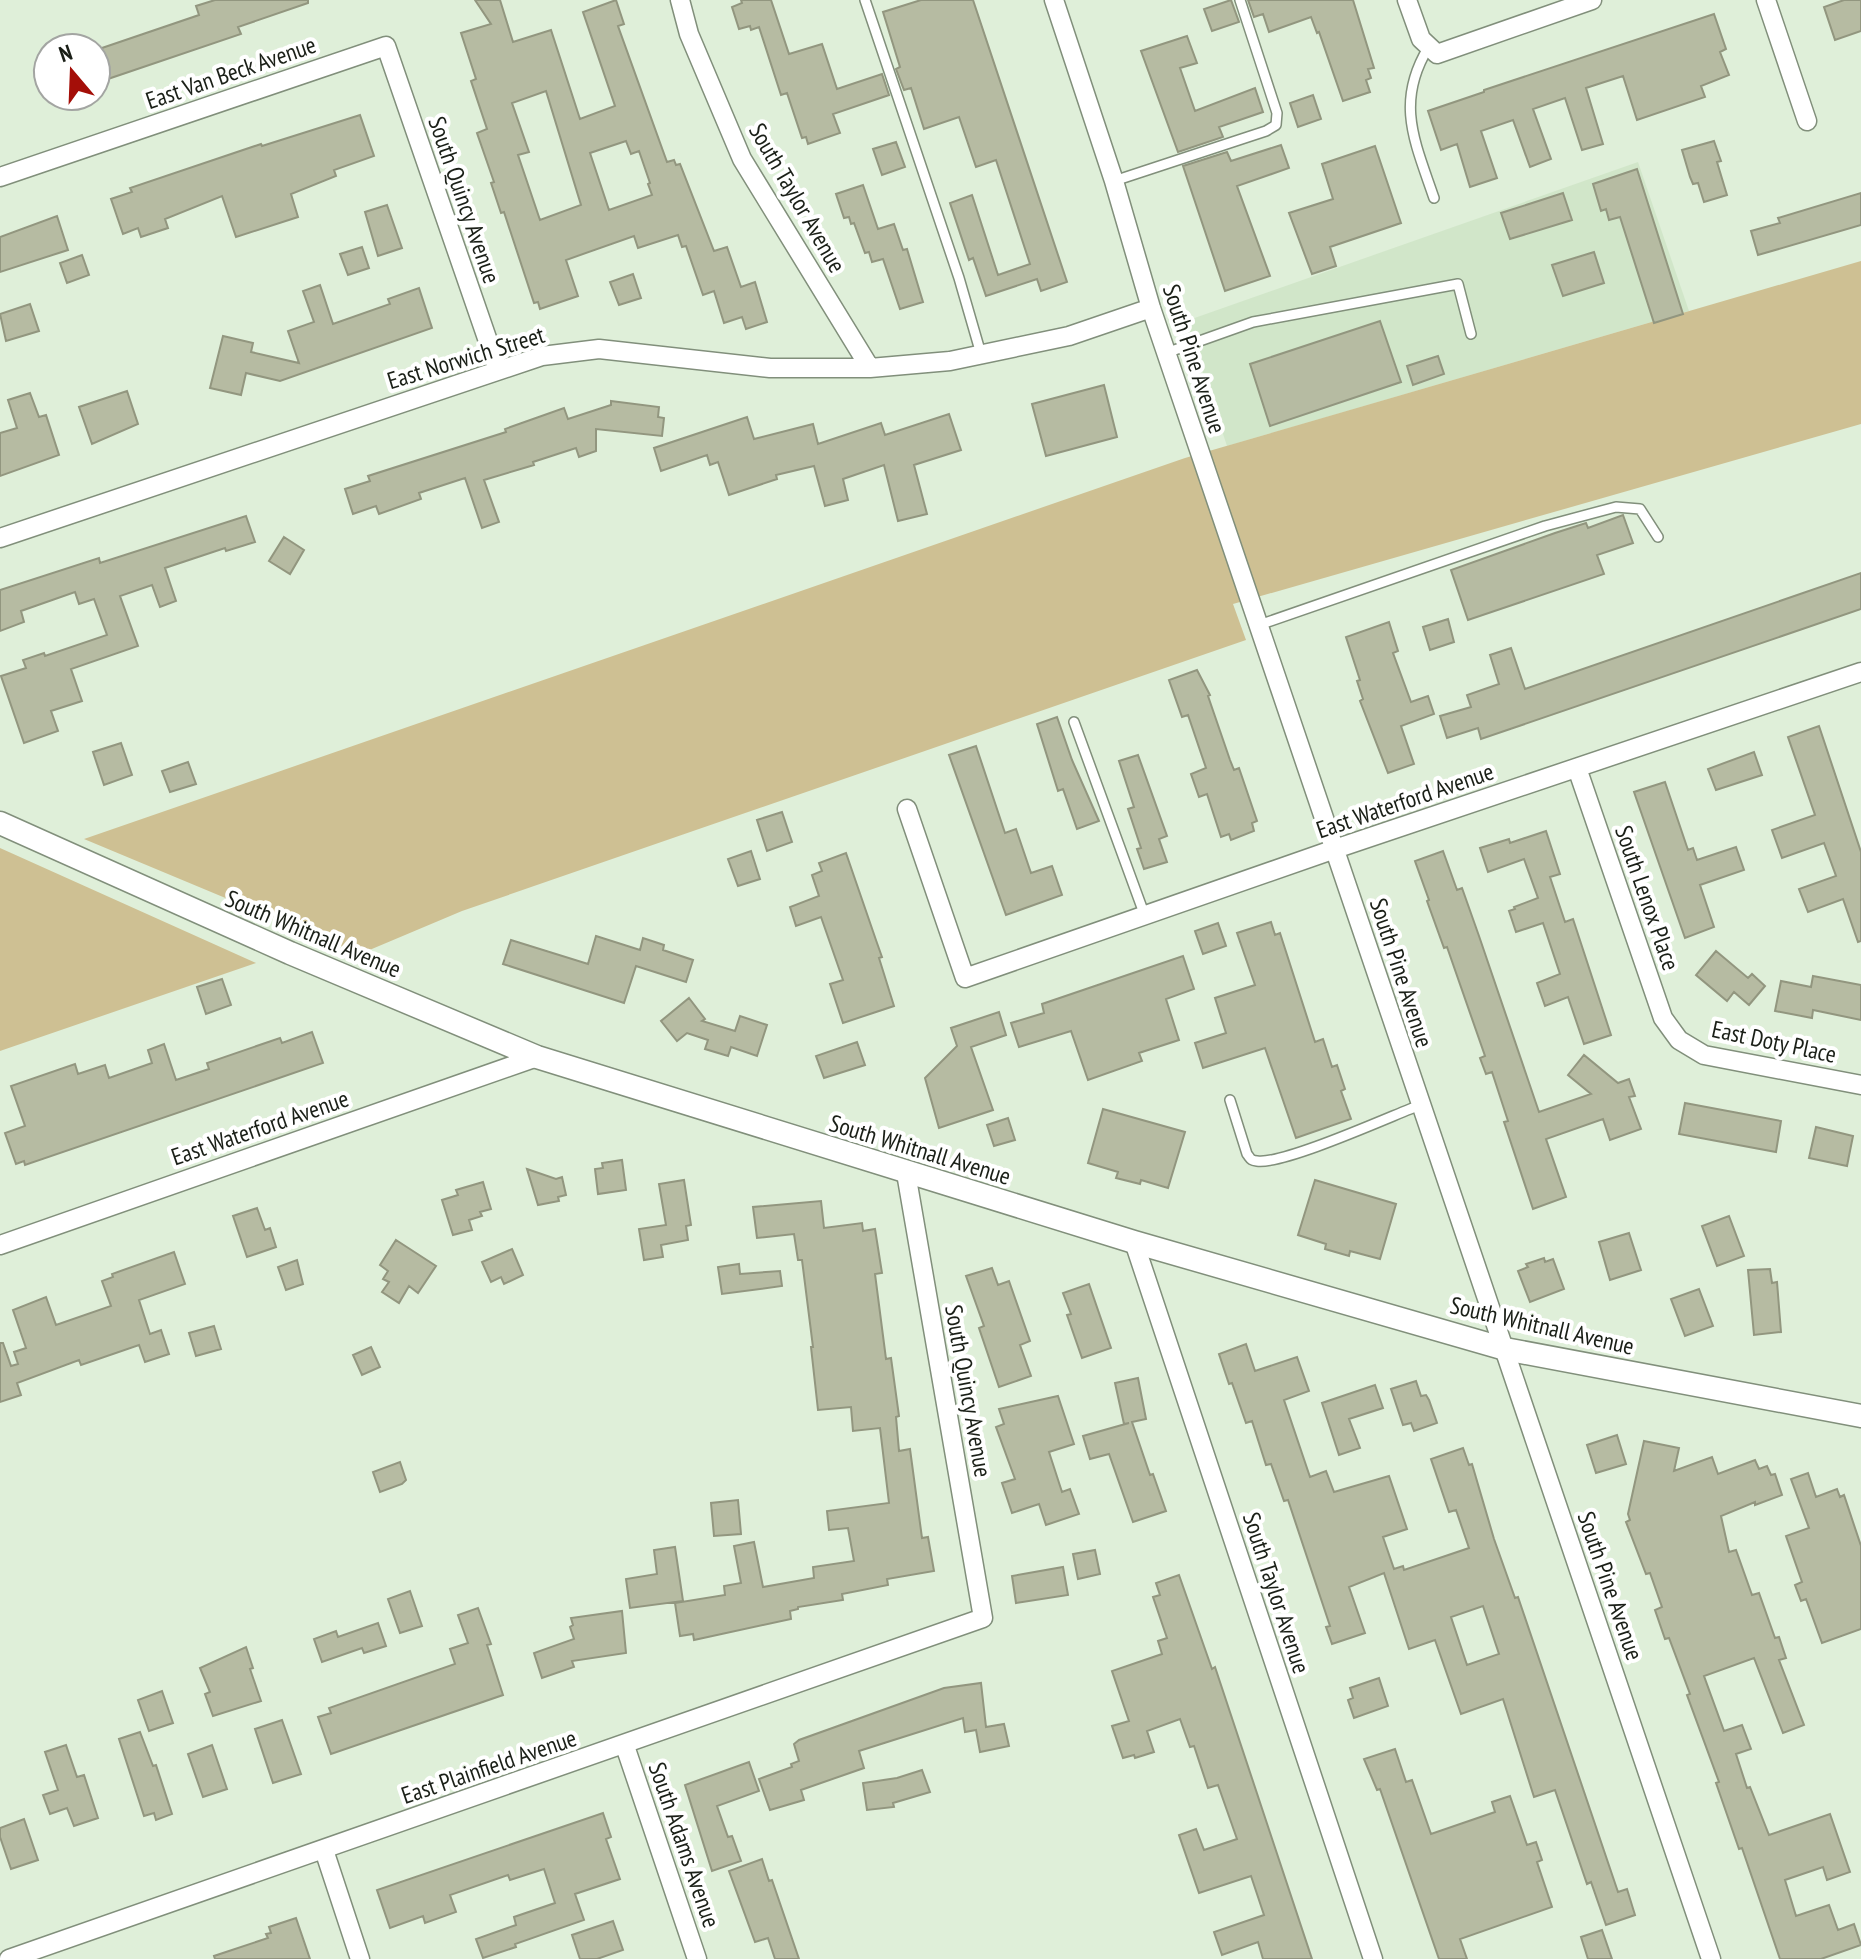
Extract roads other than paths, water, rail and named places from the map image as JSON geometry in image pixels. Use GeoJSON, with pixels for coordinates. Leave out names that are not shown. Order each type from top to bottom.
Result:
{"type":"FeatureCollection","features":[{"type":"Feature","properties":{"kind":"street","name":"South Taylor Avenue"},"geometry":{"type":"LineString","coordinates":[[680,0],[689,34],[742,159],[870,368]]}},
{"type":"Feature","properties":{"kind":"street","name":"South Pine Avenue"},"geometry":{"type":"LineString","coordinates":[[1054,0],[1114,181],[1166,353],[1711,1959]]}},
{"type":"Feature","properties":{"kind":"street"},"geometry":{"type":"LineString","coordinates":[[1407,0],[1421,39],[1430,50],[1442,54],[1588,1]]}},
{"type":"Feature","properties":{"kind":"street"},"geometry":{"type":"LineString","coordinates":[[1766,0],[1807,121]]}},
{"type":"Feature","properties":{"kind":"street","name":"East Van Beck Avenue"},"geometry":{"type":"LineString","coordinates":[[0,177],[386,46]]}},
{"type":"Feature","properties":{"kind":"street","name":"South Quincy Avenue"},"geometry":{"type":"LineString","coordinates":[[386,46],[498,370]]}},
{"type":"Feature","properties":{"kind":"street","name":"East Norwich Street"},"geometry":{"type":"LineString","coordinates":[[0,538],[542,356],[599,349],[770,368],[870,368],[950,361],[1069,336],[1151,308]]}},
{"type":"Feature","properties":{"kind":"street","name":"East Waterford Avenue"},"geometry":{"type":"LineString","coordinates":[[907,809],[965,978],[1335,849],[1860,677]]}},
{"type":"Feature","properties":{"kind":"street","name":"South Lenox Place"},"geometry":{"type":"LineString","coordinates":[[1577,768],[1663,1018],[1679,1040]]}},
{"type":"Feature","properties":{"kind":"street","name":"South Whitnall Avenue"},"geometry":{"type":"LineString","coordinates":[[0,823],[290,953],[537,1057],[1134,1242],[1505,1349],[1861,1416]]}},
{"type":"Feature","properties":{"kind":"street","name":"East Doty Place"},"geometry":{"type":"LineString","coordinates":[[1679,1040],[1704,1055],[1861,1085]]}},
{"type":"Feature","properties":{"kind":"street","name":"East Waterford Avenue"},"geometry":{"type":"LineString","coordinates":[[0,1245],[537,1057]]}},
{"type":"Feature","properties":{"kind":"street","name":"South Quincy Avenue"},"geometry":{"type":"LineString","coordinates":[[906,1173],[983,1618]]}},
{"type":"Feature","properties":{"kind":"street","name":"South Taylor Avenue"},"geometry":{"type":"LineString","coordinates":[[1134,1242],[1373,1959]]}},
{"type":"Feature","properties":{"kind":"street","name":"East Plainfield Avenue"},"geometry":{"type":"LineString","coordinates":[[17,1958],[983,1618]]}},
{"type":"Feature","properties":{"kind":"street","name":"South Adams Avenue"},"geometry":{"type":"LineString","coordinates":[[625,1746],[697,1959]]}},
{"type":"Feature","properties":{"kind":"street"},"geometry":{"type":"LineString","coordinates":[[324,1850],[360,1959]]}},
{"type":"Feature","properties":{"kind":"lane"},"geometry":{"type":"LineString","coordinates":[[865,0],[959,278],[981,354]]}},
{"type":"Feature","properties":{"kind":"lane"},"geometry":{"type":"LineString","coordinates":[[1114,181],[1266,131],[1276,125],[1277,113],[1240,0]]}},
{"type":"Feature","properties":{"kind":"lane"},"geometry":{"type":"LineString","coordinates":[[1430,50],[1413,78],[1409,119],[1434,198]]}},
{"type":"Feature","properties":{"kind":"lane"},"geometry":{"type":"LineString","coordinates":[[1166,353],[1253,322],[1458,284],[1471,334]]}},
{"type":"Feature","properties":{"kind":"lane"},"geometry":{"type":"LineString","coordinates":[[1259,625],[1545,526],[1616,507],[1640,509],[1658,537]]}},
{"type":"Feature","properties":{"kind":"lane"},"geometry":{"type":"LineString","coordinates":[[1074,722],[1145,916]]}},
{"type":"Feature","properties":{"kind":"lane"},"geometry":{"type":"LineString","coordinates":[[1230,1100],[1247,1154],[1251,1160],[1260,1162],[1308,1149],[1420,1105]]}}]}
